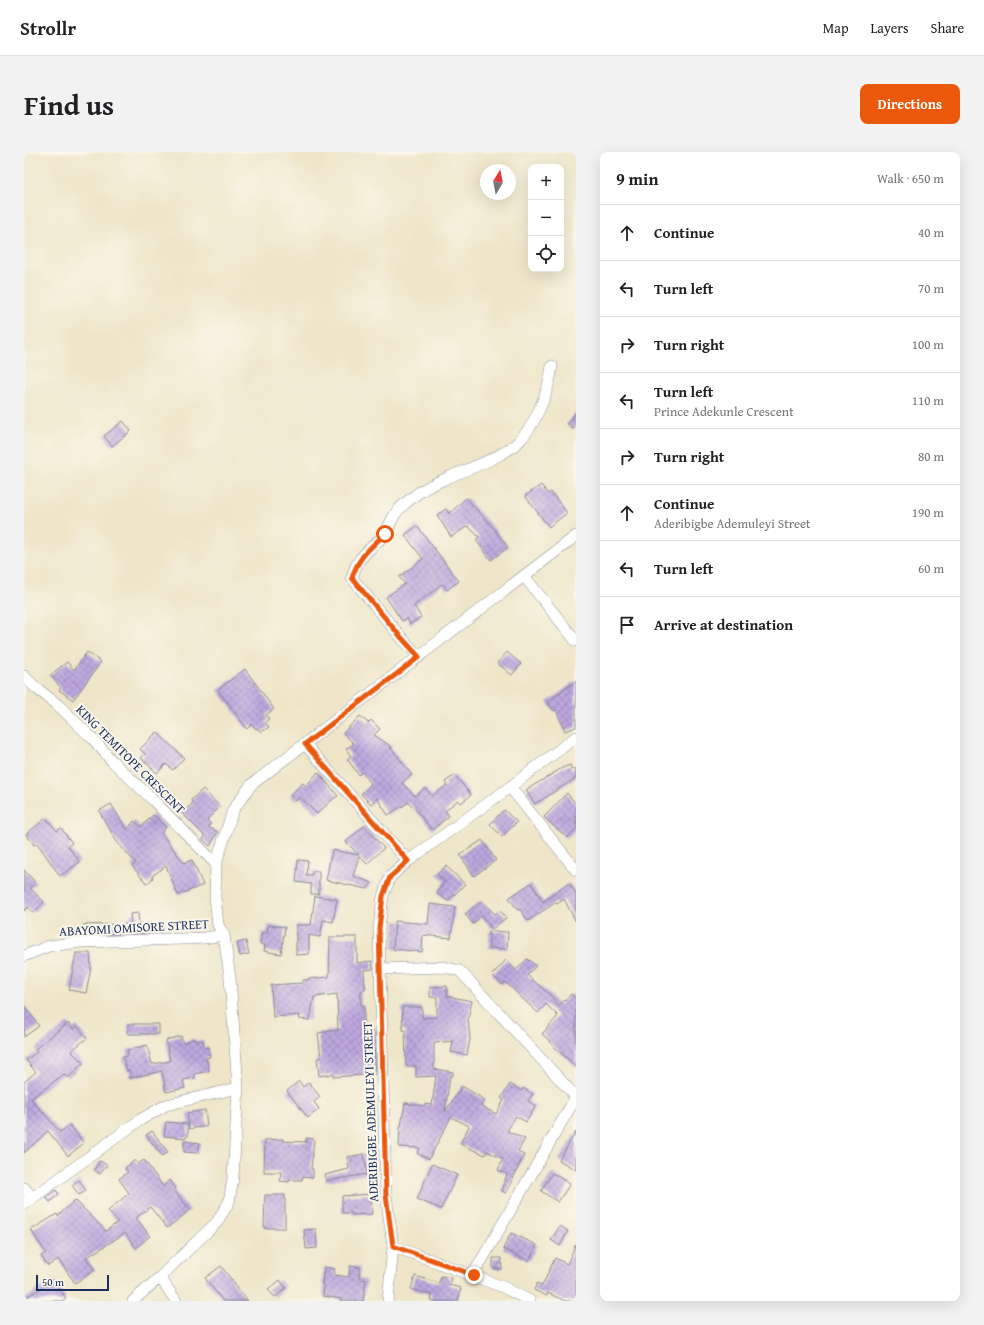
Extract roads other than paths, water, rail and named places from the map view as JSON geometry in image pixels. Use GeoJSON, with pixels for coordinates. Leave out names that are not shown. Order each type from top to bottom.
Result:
{"type":"FeatureCollection","features":[{"type":"Feature","properties":{"kind":"street"},"geometry":{"type":"LineString","coordinates":[[419,657],[352,578],[355,568],[363,554],[385,534],[397,512],[414,496],[431,486],[494,457],[515,444],[526,433],[536,416],[546,392],[552,366]]}},
{"type":"Feature","properties":{"kind":"street"},"geometry":{"type":"LineString","coordinates":[[133,1301],[160,1278],[217,1222],[229,1202],[233,1178],[238,1088],[230,978],[224,935],[218,926],[215,897],[216,864],[233,810],[251,785],[576,536]]}},
{"type":"Feature","properties":{"kind":"street"},"geometry":{"type":"LineString","coordinates":[[524,576],[576,641]]}},
{"type":"Feature","properties":{"kind":"street","name":"KING TEMITOPE CRESCENT"},"geometry":{"type":"LineString","coordinates":[[24,676],[35,687],[58,705],[93,739],[112,762],[154,801],[216,864]]}},
{"type":"Feature","properties":{"kind":"street","name":"ADERIBIGBE ADEMULEYI STREET"},"geometry":{"type":"LineString","coordinates":[[388,1301],[393,1246],[386,1195],[379,928],[383,896],[390,877],[408,861],[576,738]]}},
{"type":"Feature","properties":{"kind":"street"},"geometry":{"type":"LineString","coordinates":[[305,744],[408,861]]}},
{"type":"Feature","properties":{"kind":"street"},"geometry":{"type":"LineString","coordinates":[[510,787],[576,870]]}},
{"type":"Feature","properties":{"kind":"street","name":"ABAYOMI OMISORE STREET"},"geometry":{"type":"LineString","coordinates":[[24,956],[49,946],[80,942],[204,938],[224,935]]}},
{"type":"Feature","properties":{"kind":"street"},"geometry":{"type":"LineString","coordinates":[[380,969],[444,967],[460,971],[576,1097],[474,1275]]}},
{"type":"Feature","properties":{"kind":"street"},"geometry":{"type":"LineString","coordinates":[[24,1188],[28,1200],[140,1120],[166,1105],[238,1088]]}},
{"type":"Feature","properties":{"kind":"street"},"geometry":{"type":"LineString","coordinates":[[393,1246],[474,1275],[503,1287],[530,1301]]}},
{"type":"Feature","properties":{"kind":"street"},"geometry":{"type":"LineString","coordinates":[[160,1278],[176,1301]]}}]}
